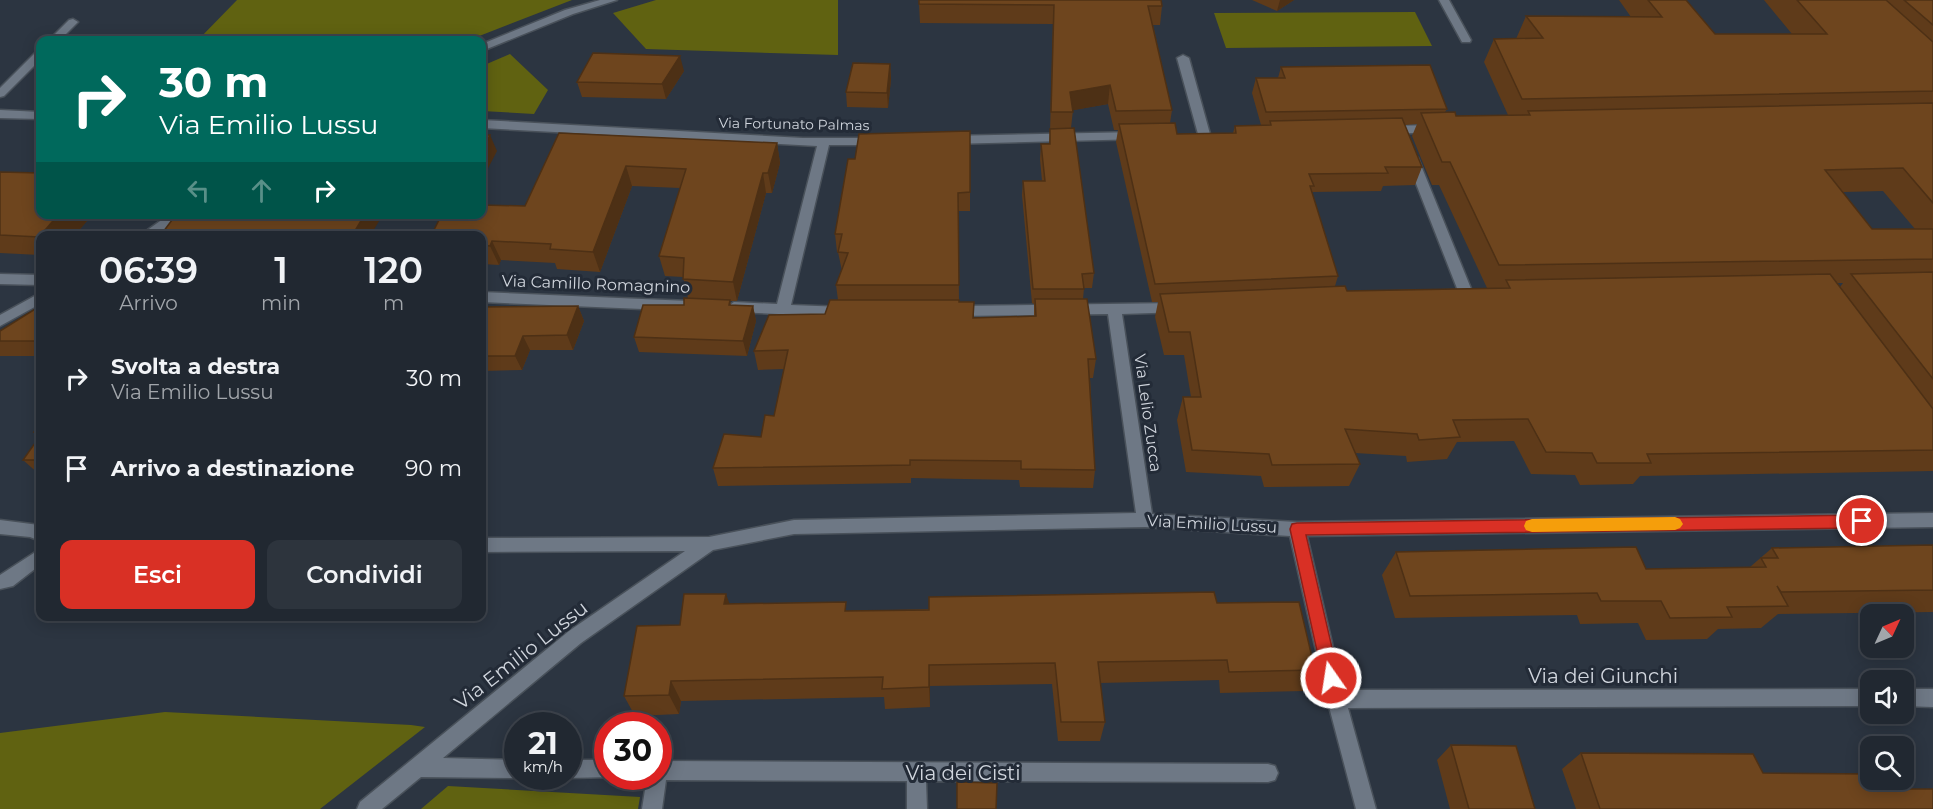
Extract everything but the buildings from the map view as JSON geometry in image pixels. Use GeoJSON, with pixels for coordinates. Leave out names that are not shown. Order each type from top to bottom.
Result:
{"type":"FeatureCollection","features":[{"type":"Feature","properties":{"kind":"street"},"geometry":{"type":"LineString","coordinates":[[486,46],[569,12],[612,0]]}},
{"type":"Feature","properties":{"kind":"street"},"geometry":{"type":"LineString","coordinates":[[1444,0],[1466,40]]}},
{"type":"Feature","properties":{"kind":"street"},"geometry":{"type":"LineString","coordinates":[[58,36],[73,22]]}},
{"type":"Feature","properties":{"kind":"street"},"geometry":{"type":"LineString","coordinates":[[0,94],[36,58]]}},
{"type":"Feature","properties":{"kind":"street"},"geometry":{"type":"LineString","coordinates":[[1183,58],[1204,134]]}},
{"type":"Feature","properties":{"kind":"street"},"geometry":{"type":"LineString","coordinates":[[0,114],[36,116]]}},
{"type":"Feature","properties":{"kind":"street","name":"Via Fortunato Palmas"},"geometry":{"type":"LineString","coordinates":[[486,124],[824,142],[892,141]]}},
{"type":"Feature","properties":{"kind":"street"},"geometry":{"type":"LineString","coordinates":[[1377,130],[1405,140],[1447,129]]}},
{"type":"Feature","properties":{"kind":"street"},"geometry":{"type":"LineString","coordinates":[[940,140],[1156,135]]}},
{"type":"Feature","properties":{"kind":"street"},"geometry":{"type":"LineString","coordinates":[[1405,140],[1461,297],[1484,296]]}},
{"type":"Feature","properties":{"kind":"street"},"geometry":{"type":"LineString","coordinates":[[783,309],[824,142]]}},
{"type":"Feature","properties":{"kind":"street"},"geometry":{"type":"LineString","coordinates":[[153,231],[172,219]]}},
{"type":"Feature","properties":{"kind":"street"},"geometry":{"type":"LineString","coordinates":[[0,279],[36,280]]}},
{"type":"Feature","properties":{"kind":"street","name":"Via Camillo Romagnino"},"geometry":{"type":"LineString","coordinates":[[486,297],[702,306]]}},
{"type":"Feature","properties":{"kind":"street"},"geometry":{"type":"LineString","coordinates":[[0,321],[36,300]]}},
{"type":"Feature","properties":{"kind":"street"},"geometry":{"type":"LineString","coordinates":[[725,307],[864,312]]}},
{"type":"Feature","properties":{"kind":"street"},"geometry":{"type":"LineString","coordinates":[[936,311],[1115,311],[1197,307]]}},
{"type":"Feature","properties":{"kind":"street","name":"Via Lelio Zucca"},"geometry":{"type":"LineString","coordinates":[[1115,311],[1145,520]]}},
{"type":"Feature","properties":{"kind":"street","name":"Via Emilio Lussu"},"geometry":{"type":"LineString","coordinates":[[486,546],[709,544],[794,527],[1145,520],[1297,529],[1933,520]]}},
{"type":"Feature","properties":{"kind":"street"},"geometry":{"type":"LineString","coordinates":[[0,528],[36,532]]}},
{"type":"Feature","properties":{"kind":"street"},"geometry":{"type":"LineString","coordinates":[[1297,529],[1336,699],[1366,809]]}},
{"type":"Feature","properties":{"kind":"street","name":"Via Emilio Lussu"},"geometry":{"type":"LineString","coordinates":[[367,809],[575,637],[709,544]]}},
{"type":"Feature","properties":{"kind":"street"},"geometry":{"type":"LineString","coordinates":[[0,582],[7,581],[36,559]]}},
{"type":"Feature","properties":{"kind":"street","name":"Via dei Giunchi"},"geometry":{"type":"LineString","coordinates":[[1336,699],[1860,698]]}},
{"type":"Feature","properties":{"kind":"street"},"geometry":{"type":"LineString","coordinates":[[1914,698],[1933,698]]}},
{"type":"Feature","properties":{"kind":"street"},"geometry":{"type":"LineString","coordinates":[[416,767],[504,769]]}},
{"type":"Feature","properties":{"kind":"street","name":"Via dei Cisti"},"geometry":{"type":"LineString","coordinates":[[672,770],[1268,773]]}},
{"type":"Feature","properties":{"kind":"street"},"geometry":{"type":"LineString","coordinates":[[916,773],[917,809]]}},
{"type":"Feature","properties":{"kind":"street"},"geometry":{"type":"LineString","coordinates":[[652,809],[655,790]]}},
{"type":"Feature","properties":{"kind":"shaded area"},"geometry":{"type":"Polygon","coordinates":[[[237,0],[572,0],[479,36],[202,36],[237,0]]]}},
{"type":"Feature","properties":{"kind":"shaded area"},"geometry":{"type":"Polygon","coordinates":[[[656,0],[838,0],[838,55],[646,49],[613,13],[656,0]]]}},
{"type":"Feature","properties":{"kind":"shaded area"},"geometry":{"type":"Polygon","coordinates":[[[1415,12],[1432,46],[1226,48],[1214,13],[1415,12]]]}},
{"type":"Feature","properties":{"kind":"shaded area"},"geometry":{"type":"Polygon","coordinates":[[[510,54],[548,90],[534,114],[486,111],[486,64],[510,54]]]}},
{"type":"Feature","properties":{"kind":"shaded area"},"geometry":{"type":"Polygon","coordinates":[[[165,712],[425,727],[320,809],[0,809],[0,733],[165,712]]]}},
{"type":"Feature","properties":{"kind":"shaded area"},"geometry":{"type":"Polygon","coordinates":[[[448,786],[640,797],[638,809],[421,809],[448,786]]]}},
{"type":"Feature","properties":{"kind":"slow traffic"},"geometry":{"type":"LineString","coordinates":[[1532,526],[1675,524]]}},
{"type":"Feature","properties":{"kind":"route"},"geometry":{"type":"LineString","coordinates":[[1331,678],[1297,529],[1862,521]]}}]}
